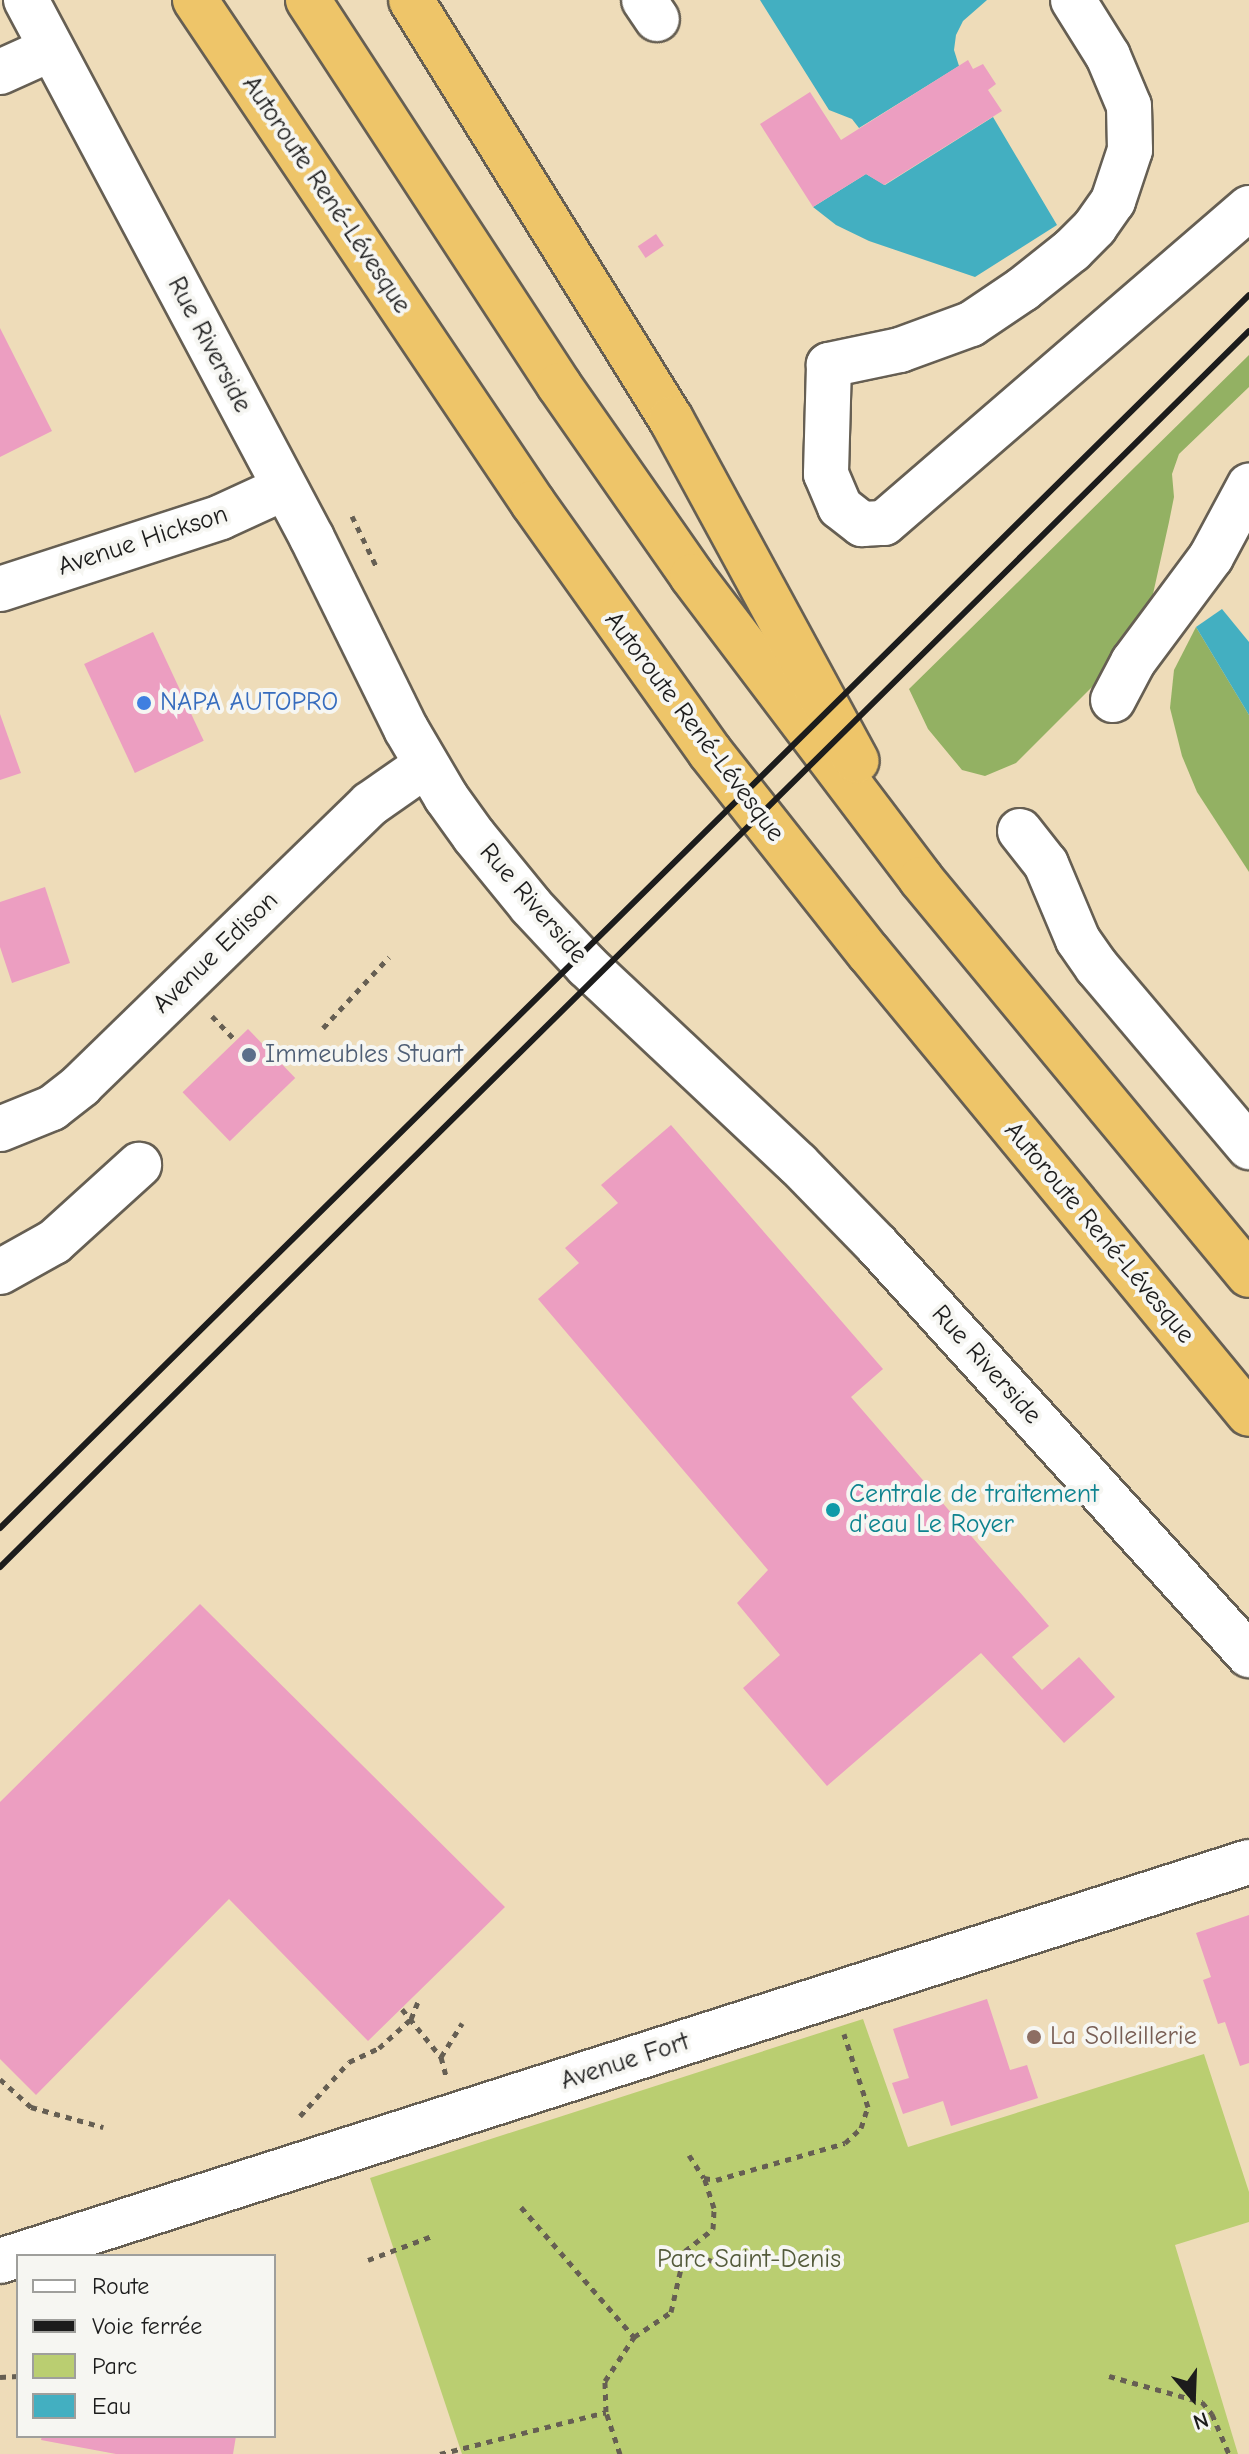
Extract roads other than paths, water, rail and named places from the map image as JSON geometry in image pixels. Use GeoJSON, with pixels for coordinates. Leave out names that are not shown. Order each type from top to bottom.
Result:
{"type":"FeatureCollection","features":[{"type":"Feature","properties":{"kind":"highway","name":"Autoroute René-Lévesque"},"geometry":{"type":"LineString","coordinates":[[195,0],[550,528],[710,752],[889,978],[1249,1414]]}},
{"type":"Feature","properties":{"kind":"highway"},"geometry":{"type":"LineString","coordinates":[[308,0],[621,475],[849,787],[921,879],[1249,1275]]}},
{"type":"Feature","properties":{"kind":"highway"},"geometry":{"type":"LineString","coordinates":[[411,0],[671,419],[921,879]]}},
{"type":"Feature","properties":{"kind":"street"},"geometry":{"type":"LineString","coordinates":[[1073,0],[1108,56],[1129,106],[1130,150],[1113,201],[1095,227],[1072,250],[1023,289],[971,324],[900,350],[829,365],[826,474],[840,507],[862,524],[884,523],[1249,208]]}},
{"type":"Feature","properties":{"kind":"street","name":"Rue Riverside"},"geometry":{"type":"LineString","coordinates":[[18,9],[51,49],[284,488],[426,765],[500,871],[555,933],[832,1197],[1249,1655]]}},
{"type":"Feature","properties":{"kind":"street"},"geometry":{"type":"LineString","coordinates":[[0,72],[51,49]]}},
{"type":"Feature","properties":{"kind":"street"},"geometry":{"type":"LineString","coordinates":[[1113,700],[1133,662],[1211,557],[1249,486]]}},
{"type":"Feature","properties":{"kind":"street","name":"Avenue Hickson"},"geometry":{"type":"LineString","coordinates":[[0,589],[221,517],[284,488]]}},
{"type":"Feature","properties":{"kind":"street","name":"Avenue Edison"},"geometry":{"type":"LineString","coordinates":[[0,1129],[52,1108],[81,1085],[370,804],[426,765]]}},
{"type":"Feature","properties":{"kind":"street"},"geometry":{"type":"LineString","coordinates":[[1020,831],[1046,864],[1078,940],[1097,967],[1249,1147]]}},
{"type":"Feature","properties":{"kind":"street"},"geometry":{"type":"LineString","coordinates":[[0,1272],[54,1242],[139,1165]]}},
{"type":"Feature","properties":{"kind":"street","name":"Avenue Fort"},"geometry":{"type":"LineString","coordinates":[[22,2254],[1249,1862]]}},
{"type":"Feature","properties":{"kind":"water"},"geometry":{"type":"Polygon","coordinates":[[[760,0],[987,0],[963,21],[956,35],[954,50],[959,66],[859,128],[852,119],[829,110],[760,0]]]}},
{"type":"Feature","properties":{"kind":"water"},"geometry":{"type":"Polygon","coordinates":[[[993,117],[1057,225],[975,277],[869,241],[836,225],[813,207],[866,174],[885,185],[993,117]]]}},
{"type":"Feature","properties":{"kind":"water"},"geometry":{"type":"Polygon","coordinates":[[[1222,609],[1249,642],[1249,715],[1196,627],[1222,609]]]}},
{"type":"Feature","properties":{"kind":"railway"},"geometry":{"type":"LineString","coordinates":[[0,1528],[1249,295]]}},
{"type":"Feature","properties":{"kind":"railway"},"geometry":{"type":"LineString","coordinates":[[0,1567],[1249,331]]}},
{"type":"Feature","properties":{"kind":"place","name":"NAPA AUTOPRO"},"geometry":{"type":"Point","coordinates":[144,703]}},
{"type":"Feature","properties":{"kind":"place","name":"Immeubles Stuart"},"geometry":{"type":"Point","coordinates":[249,1055]}},
{"type":"Feature","properties":{"kind":"place","name":"Centrale de traitement d'eau Le Royer"},"geometry":{"type":"Point","coordinates":[833,1510]}},
{"type":"Feature","properties":{"kind":"place","name":"La Solleillerie"},"geometry":{"type":"Point","coordinates":[1034,2037]}},
{"type":"Feature","properties":{"kind":"park label","name":"Parc Saint-Denis"},"geometry":{"type":"Point","coordinates":[749,2260]}}]}
